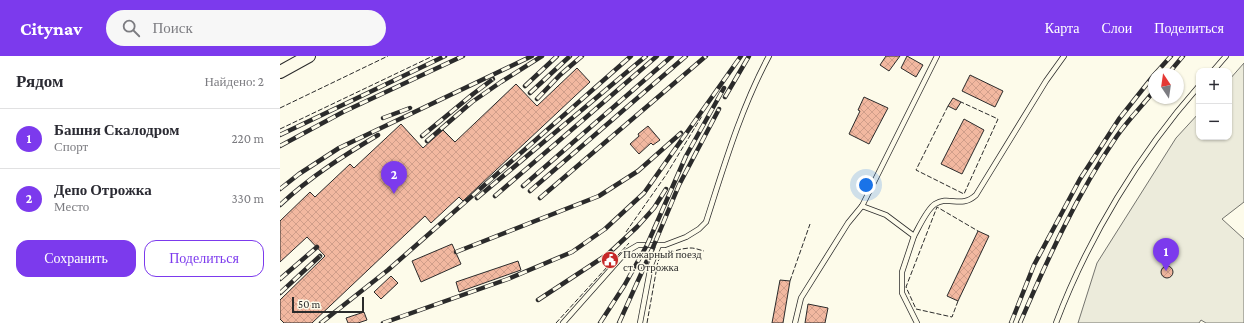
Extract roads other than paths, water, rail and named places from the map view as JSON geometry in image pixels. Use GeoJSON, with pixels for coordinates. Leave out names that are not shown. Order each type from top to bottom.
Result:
{"type":"FeatureCollection","features":[{"type":"Feature","properties":{"kind":"street"},"geometry":{"type":"LineString","coordinates":[[280,72],[309,56]]}},
{"type":"Feature","properties":{"kind":"lane"},"geometry":{"type":"LineString","coordinates":[[563,323],[626,252],[638,245],[665,245],[686,237],[699,229],[706,222],[735,135],[760,72],[769,56]]}},
{"type":"Feature","properties":{"kind":"lane"},"geometry":{"type":"LineString","coordinates":[[795,323],[801,298],[848,223],[862,206],[937,56]]}},
{"type":"Feature","properties":{"kind":"lane"},"geometry":{"type":"LineString","coordinates":[[917,323],[902,293],[902,272],[914,236],[934,204],[946,201],[964,202],[970,200],[976,195],[1046,81],[1064,56]]}},
{"type":"Feature","properties":{"kind":"lane"},"geometry":{"type":"LineString","coordinates":[[1216,68],[1226,56]]}},
{"type":"Feature","properties":{"kind":"lane"},"geometry":{"type":"LineString","coordinates":[[1056,323],[1066,297],[1097,232],[1150,148],[1196,89]]}},
{"type":"Feature","properties":{"kind":"lane"},"geometry":{"type":"LineString","coordinates":[[862,206],[886,215],[914,236]]}},
{"type":"Feature","properties":{"kind":"lane"},"geometry":{"type":"LineString","coordinates":[[640,323],[651,265],[659,245]]}},
{"type":"Feature","properties":{"kind":"railway"},"geometry":{"type":"LineString","coordinates":[[280,135],[445,56]]}},
{"type":"Feature","properties":{"kind":"railway"},"geometry":{"type":"LineString","coordinates":[[280,146],[343,112],[463,56]]}},
{"type":"Feature","properties":{"kind":"railway"},"geometry":{"type":"LineString","coordinates":[[280,189],[299,174],[339,148],[532,56]]}},
{"type":"Feature","properties":{"kind":"railway"},"geometry":{"type":"LineString","coordinates":[[427,141],[472,102],[542,56]]}},
{"type":"Feature","properties":{"kind":"railway"},"geometry":{"type":"LineString","coordinates":[[525,86],[557,56]]}},
{"type":"Feature","properties":{"kind":"railway"},"geometry":{"type":"LineString","coordinates":[[530,93],[570,56]]}},
{"type":"Feature","properties":{"kind":"railway"},"geometry":{"type":"LineString","coordinates":[[537,99],[560,75],[582,56]]}},
{"type":"Feature","properties":{"kind":"railway"},"geometry":{"type":"LineString","coordinates":[[321,323],[388,270],[631,56]]}},
{"type":"Feature","properties":{"kind":"railway"},"geometry":{"type":"LineString","coordinates":[[477,198],[646,56]]}},
{"type":"Feature","properties":{"kind":"railway"},"geometry":{"type":"LineString","coordinates":[[495,196],[657,56]]}},
{"type":"Feature","properties":{"kind":"railway"},"geometry":{"type":"LineString","coordinates":[[523,186],[672,56]]}},
{"type":"Feature","properties":{"kind":"railway"},"geometry":{"type":"LineString","coordinates":[[530,191],[686,56]]}},
{"type":"Feature","properties":{"kind":"railway"},"geometry":{"type":"LineString","coordinates":[[540,198],[706,56]]}},
{"type":"Feature","properties":{"kind":"railway"},"geometry":{"type":"LineString","coordinates":[[383,323],[508,279],[572,252],[605,229],[644,193],[741,56]]}},
{"type":"Feature","properties":{"kind":"railway"},"geometry":{"type":"LineString","coordinates":[[725,97],[749,56]]}},
{"type":"Feature","properties":{"kind":"railway"},"geometry":{"type":"LineString","coordinates":[[1160,68],[1171,56]]}},
{"type":"Feature","properties":{"kind":"railway"},"geometry":{"type":"LineString","coordinates":[[1173,68],[1183,56]]}},
{"type":"Feature","properties":{"kind":"railway"},"geometry":{"type":"LineString","coordinates":[[422,136],[493,79]]}},
{"type":"Feature","properties":{"kind":"railway"},"geometry":{"type":"LineString","coordinates":[[1011,323],[1034,265],[1080,179],[1119,119],[1148,83]]}},
{"type":"Feature","properties":{"kind":"railway"},"geometry":{"type":"LineString","coordinates":[[600,323],[624,286],[647,245],[686,156],[724,88]]}},
{"type":"Feature","properties":{"kind":"railway"},"geometry":{"type":"LineString","coordinates":[[1020,323],[1052,251],[1102,158],[1121,130],[1148,98]]}},
{"type":"Feature","properties":{"kind":"railway"},"geometry":{"type":"LineString","coordinates":[[383,118],[410,108]]}},
{"type":"Feature","properties":{"kind":"railway"},"geometry":{"type":"LineString","coordinates":[[619,323],[679,185],[719,109]]}},
{"type":"Feature","properties":{"kind":"railway"},"geometry":{"type":"LineString","coordinates":[[456,252],[599,196],[638,171],[681,133]]}},
{"type":"Feature","properties":{"kind":"railway"},"geometry":{"type":"LineString","coordinates":[[280,205],[327,167],[378,135]]}},
{"type":"Feature","properties":{"kind":"railway"},"geometry":{"type":"LineString","coordinates":[[538,300],[608,254],[637,227],[654,208],[666,189]]}},
{"type":"Feature","properties":{"kind":"railway"},"geometry":{"type":"LineString","coordinates":[[280,279],[317,247]]}},
{"type":"Feature","properties":{"kind":"railway"},"geometry":{"type":"LineString","coordinates":[[280,293],[320,256]]}},
{"type":"Feature","properties":{"kind":"place","name":"Депо Отрожка"},"geometry":{"type":"Point","coordinates":[394,194]}},
{"type":"Feature","properties":{"kind":"place","name":"Пожарный поезд ст. Отрожка"},"geometry":{"type":"Point","coordinates":[610,260]}},
{"type":"Feature","properties":{"kind":"place","name":"Башня Скалодром"},"geometry":{"type":"Point","coordinates":[1166,271]}}]}
